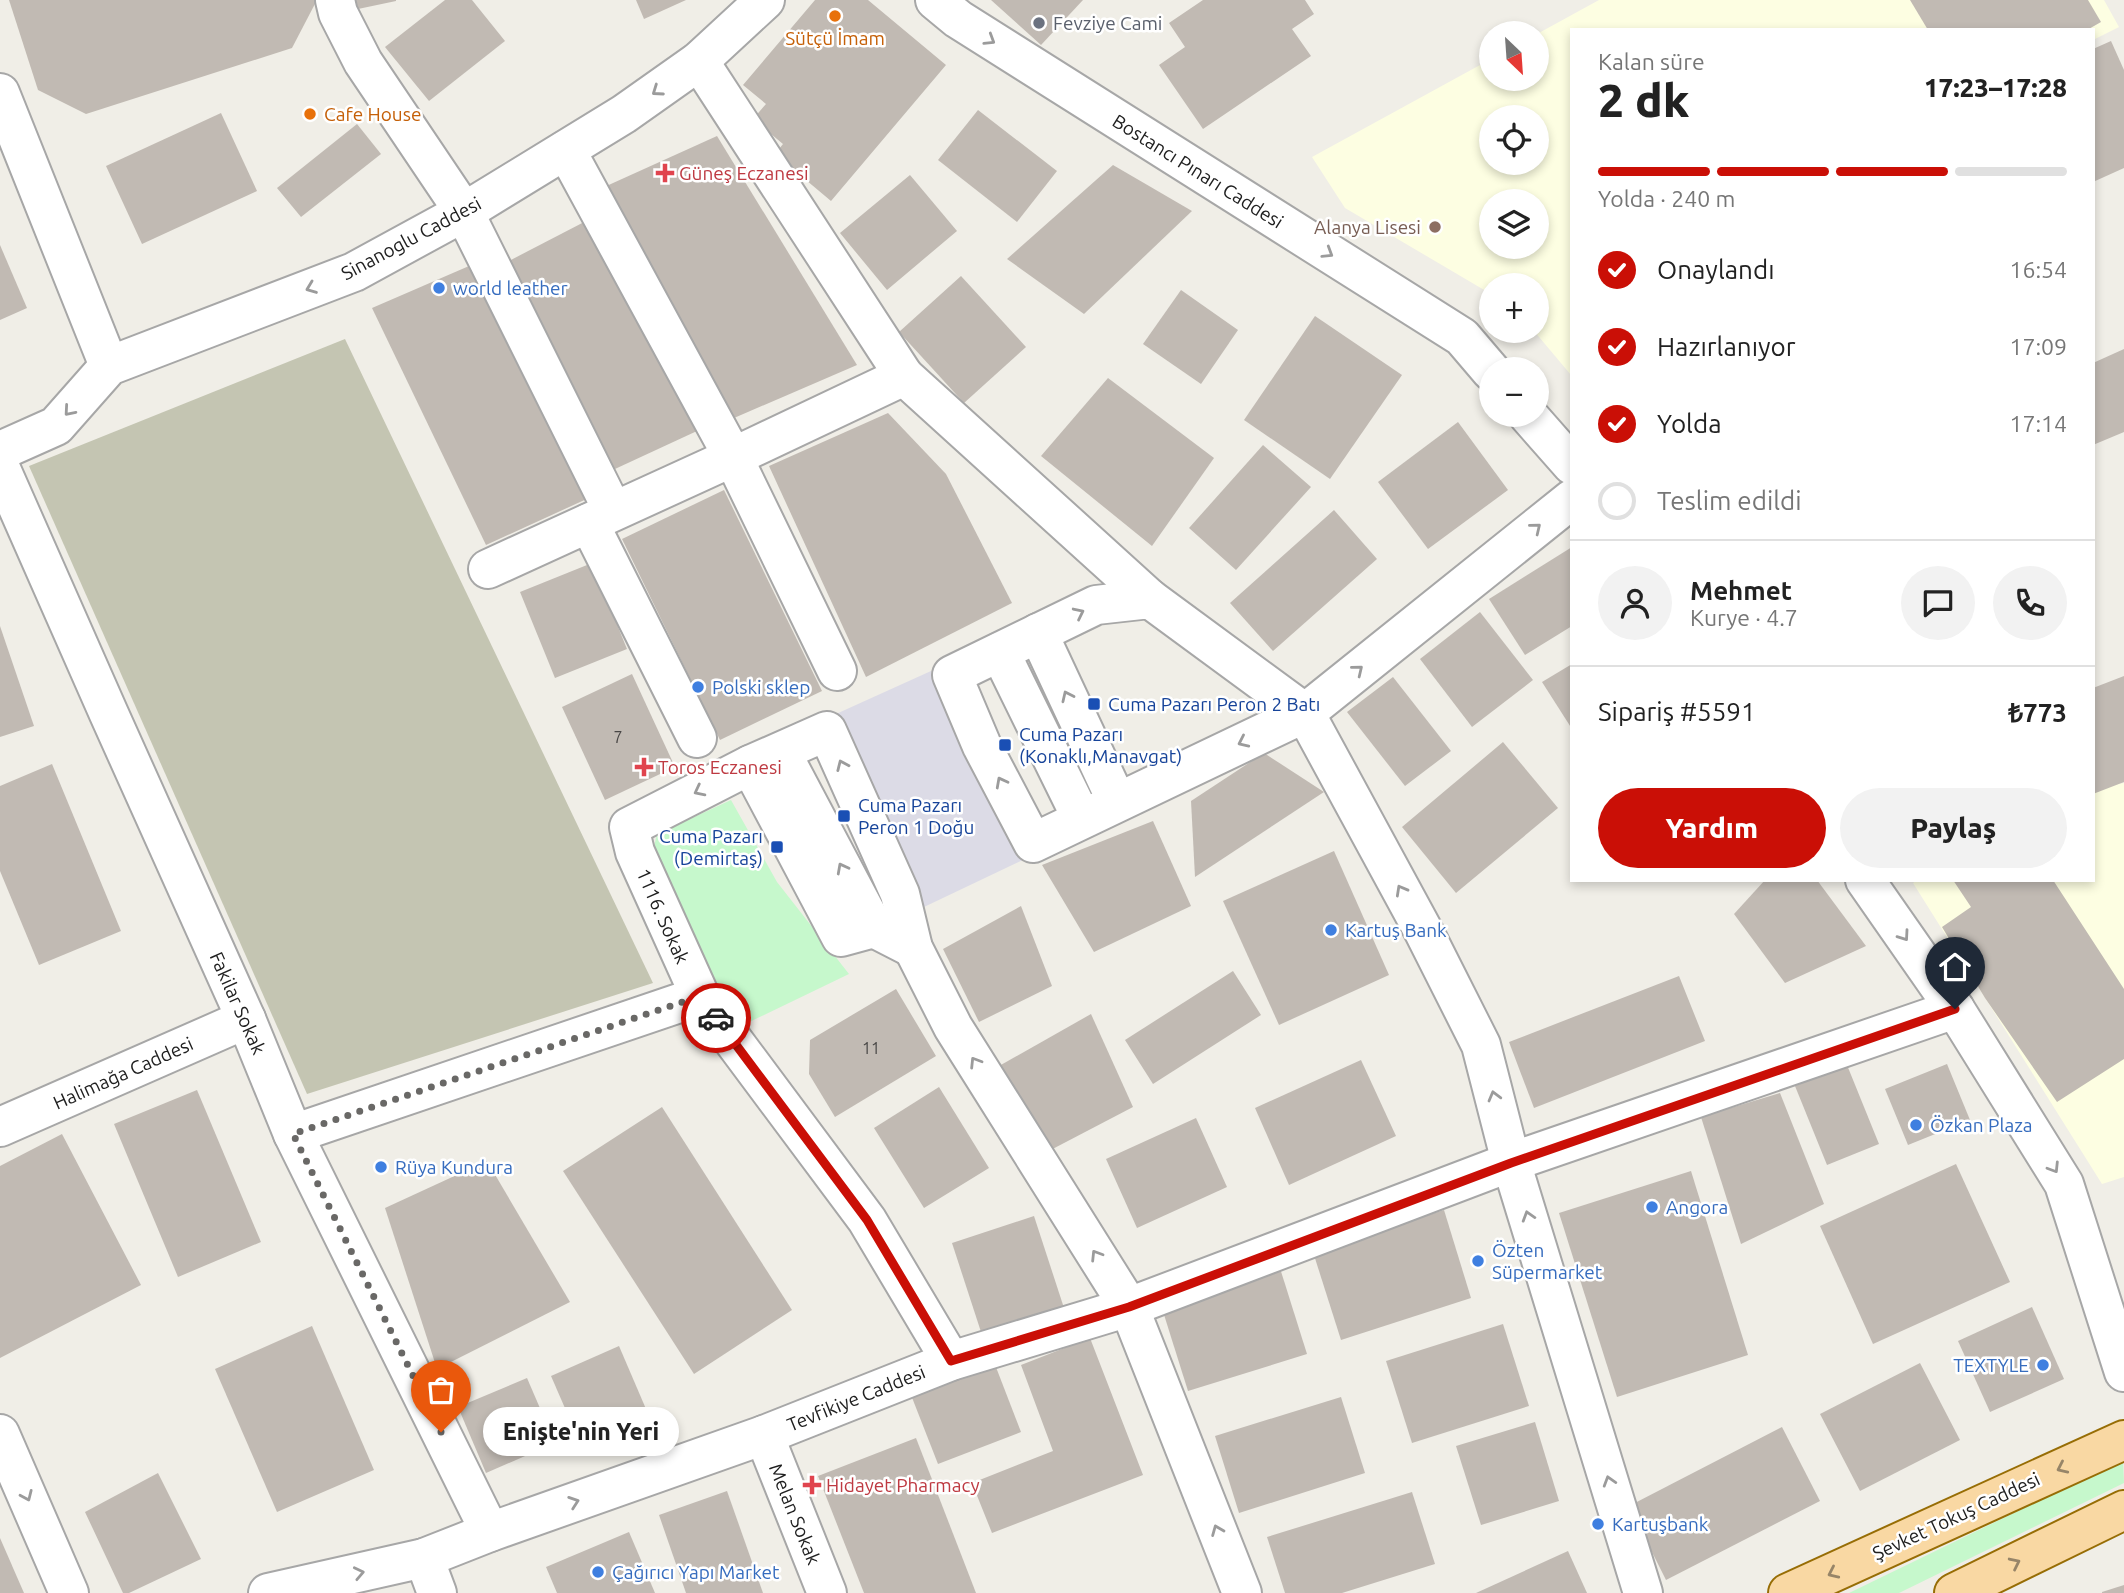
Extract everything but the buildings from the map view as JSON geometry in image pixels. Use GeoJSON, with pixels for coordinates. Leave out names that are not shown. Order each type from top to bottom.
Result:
{"type":"FeatureCollection","features":[{"type":"Feature","properties":{"kind":"main road","name":"Şevket Tokuş Caddesi"},"geometry":{"type":"LineString","coordinates":[[1788,1593],[2124,1440]]}},
{"type":"Feature","properties":{"kind":"main road"},"geometry":{"type":"LineString","coordinates":[[1954,1593],[2124,1510]]}},
{"type":"Feature","properties":{"kind":"street"},"geometry":{"type":"LineString","coordinates":[[335,0],[338,13],[363,62],[464,212],[697,738]]}},
{"type":"Feature","properties":{"kind":"street","name":"Sinanoglu Caddesi"},"geometry":{"type":"LineString","coordinates":[[0,451],[56,426],[109,366],[354,272],[464,212],[624,114],[699,61],[765,0]]}},
{"type":"Feature","properties":{"kind":"street","name":"Bostancı Pınarı Caddesi"},"geometry":{"type":"LineString","coordinates":[[935,0],[958,19],[1462,337],[1479,358]]}},
{"type":"Feature","properties":{"kind":"street"},"geometry":{"type":"LineString","coordinates":[[699,61],[904,376],[1150,599],[1305,713],[1424,932],[1480,1045],[1511,1163],[1643,1593]]}},
{"type":"Feature","properties":{"kind":"street"},"geometry":{"type":"LineString","coordinates":[[0,93],[109,366]]}},
{"type":"Feature","properties":{"kind":"street"},"geometry":{"type":"LineString","coordinates":[[566,150],[733,457],[837,671]]}},
{"type":"Feature","properties":{"kind":"street"},"geometry":{"type":"LineString","coordinates":[[488,569],[904,376]]}},
{"type":"Feature","properties":{"kind":"street"},"geometry":{"type":"LineString","coordinates":[[1539,427],[1570,463]]}},
{"type":"Feature","properties":{"kind":"street","name":"Fakilar Sokak"},"geometry":{"type":"LineString","coordinates":[[0,467],[246,1019],[293,1134],[490,1532]]}},
{"type":"Feature","properties":{"kind":"street"},"geometry":{"type":"LineString","coordinates":[[1150,599],[1096,605],[952,675],[982,746],[1033,842],[1305,713],[1570,501]]}},
{"type":"Feature","properties":{"kind":"street"},"geometry":{"type":"LineString","coordinates":[[1038,633],[1116,802]]}},
{"type":"Feature","properties":{"kind":"street"},"geometry":{"type":"LineString","coordinates":[[1000,652],[1082,819]]}},
{"type":"Feature","properties":{"kind":"street"},"geometry":{"type":"LineString","coordinates":[[913,948],[874,928],[765,759],[827,731],[900,894],[913,948],[953,1027],[1129,1307],[1242,1593]]}},
{"type":"Feature","properties":{"kind":"street","name":"1116. Sokak"},"geometry":{"type":"LineString","coordinates":[[765,759],[629,827],[635,852],[700,996],[867,1220],[951,1361]]}},
{"type":"Feature","properties":{"kind":"street"},"geometry":{"type":"LineString","coordinates":[[1866,882],[1955,1009],[2064,1185],[2124,1372]]}},
{"type":"Feature","properties":{"kind":"street"},"geometry":{"type":"LineString","coordinates":[[293,1134],[700,996]]}},
{"type":"Feature","properties":{"kind":"street","name":"Tevfikiye Caddesi"},"geometry":{"type":"LineString","coordinates":[[268,1593],[431,1576],[490,1532],[764,1435],[951,1361],[1129,1307],[1511,1163],[1955,1009]]}},
{"type":"Feature","properties":{"kind":"street","name":"Halimağa Caddesi"},"geometry":{"type":"LineString","coordinates":[[0,1127],[246,1019]]}},
{"type":"Feature","properties":{"kind":"street"},"geometry":{"type":"LineString","coordinates":[[0,1434],[69,1593]]}},
{"type":"Feature","properties":{"kind":"street","name":"Melan Sokak"},"geometry":{"type":"LineString","coordinates":[[764,1435],[827,1593]]}},
{"type":"Feature","properties":{"kind":"shaded area"},"geometry":{"type":"Polygon","coordinates":[[[1599,0],[2104,0],[2119,27],[2095,39],[2095,28],[1570,28],[1570,374],[1544,343],[1549,343],[1549,273],[1479,273],[1479,287],[1345,208],[1312,157],[1479,66],[1479,91],[1549,91],[1549,27],[1599,0]]]}},
{"type":"Feature","properties":{"kind":"shaded area"},"geometry":{"type":"Polygon","coordinates":[[[345,339],[653,983],[307,1094],[29,466],[345,339]]]}},
{"type":"Feature","properties":{"kind":"shaded area"},"geometry":{"type":"Polygon","coordinates":[[[931,671],[1025,859],[924,907],[836,714],[931,671]]]}},
{"type":"Feature","properties":{"kind":"shaded area"},"geometry":{"type":"Polygon","coordinates":[[[2124,783],[2124,1177],[2102,1184],[1913,883],[2095,882],[2095,789],[2124,783]]]}},
{"type":"Feature","properties":{"kind":"green space"},"geometry":{"type":"Polygon","coordinates":[[[731,800],[777,882],[849,974],[741,1026],[710,993],[652,855],[657,834],[731,800]]]}},
{"type":"Feature","properties":{"kind":"green space"},"geometry":{"type":"Polygon","coordinates":[[[2123,1460],[2124,1483],[1899,1593],[1849,1593],[2123,1460]]]}},
{"type":"Feature","properties":{"kind":"way so far"},"geometry":{"type":"LineString","coordinates":[[441,1432],[293,1134],[700,996],[716,1018]]}},
{"type":"Feature","properties":{"kind":"place","name":"Sütçü İmam"},"geometry":{"type":"Point","coordinates":[835,16]}},
{"type":"Feature","properties":{"kind":"place","name":"Fevziye Cami"},"geometry":{"type":"Point","coordinates":[1039,23]}},
{"type":"Feature","properties":{"kind":"place","name":"Cafe House"},"geometry":{"type":"Point","coordinates":[310,114]}},
{"type":"Feature","properties":{"kind":"place","name":"Güneş Eczanesi"},"geometry":{"type":"Point","coordinates":[665,173]}},
{"type":"Feature","properties":{"kind":"place","name":"Alanya Lisesi"},"geometry":{"type":"Point","coordinates":[1435,227]}},
{"type":"Feature","properties":{"kind":"place","name":"world leather"},"geometry":{"type":"Point","coordinates":[439,288]}},
{"type":"Feature","properties":{"kind":"place","name":"Polski sklep"},"geometry":{"type":"Point","coordinates":[698,687]}},
{"type":"Feature","properties":{"kind":"place","name":"Cuma Pazarı Peron 2 Batı"},"geometry":{"type":"Point","coordinates":[1094,704]}},
{"type":"Feature","properties":{"kind":"place","name":"Cuma Pazarı (Konaklı,Manavgat)"},"geometry":{"type":"Point","coordinates":[1005,745]}},
{"type":"Feature","properties":{"kind":"place","name":"Toros Eczanesi"},"geometry":{"type":"Point","coordinates":[644,767]}},
{"type":"Feature","properties":{"kind":"place","name":"Cuma Pazarı Peron 1 Doğu"},"geometry":{"type":"Point","coordinates":[844,816]}},
{"type":"Feature","properties":{"kind":"place","name":"Cuma Pazarı (Demirtaş)"},"geometry":{"type":"Point","coordinates":[777,847]}},
{"type":"Feature","properties":{"kind":"place","name":"Kartuş Bank"},"geometry":{"type":"Point","coordinates":[1331,930]}},
{"type":"Feature","properties":{"kind":"place","name":"Özkan Plaza"},"geometry":{"type":"Point","coordinates":[1916,1125]}},
{"type":"Feature","properties":{"kind":"place","name":"Rüya Kundura"},"geometry":{"type":"Point","coordinates":[381,1167]}},
{"type":"Feature","properties":{"kind":"place","name":"Angora"},"geometry":{"type":"Point","coordinates":[1652,1207]}},
{"type":"Feature","properties":{"kind":"place","name":"Özten Süpermarket"},"geometry":{"type":"Point","coordinates":[1478,1261]}},
{"type":"Feature","properties":{"kind":"place","name":"TEXTYLE"},"geometry":{"type":"Point","coordinates":[2043,1365]}},
{"type":"Feature","properties":{"kind":"place","name":"Enişte'nin Yeri"},"geometry":{"type":"Point","coordinates":[441,1432]}},
{"type":"Feature","properties":{"kind":"place","name":"Hidayet Pharmacy"},"geometry":{"type":"Point","coordinates":[812,1485]}},
{"type":"Feature","properties":{"kind":"place","name":"Kartuşbank"},"geometry":{"type":"Point","coordinates":[1598,1524]}},
{"type":"Feature","properties":{"kind":"place","name":"Çağırıcı Yapı Market"},"geometry":{"type":"Point","coordinates":[598,1572]}},
{"type":"Feature","properties":{"kind":"route"},"geometry":{"type":"LineString","coordinates":[[716,1018],[867,1220],[951,1361],[1129,1307],[1511,1163],[1955,1009]]}}]}
